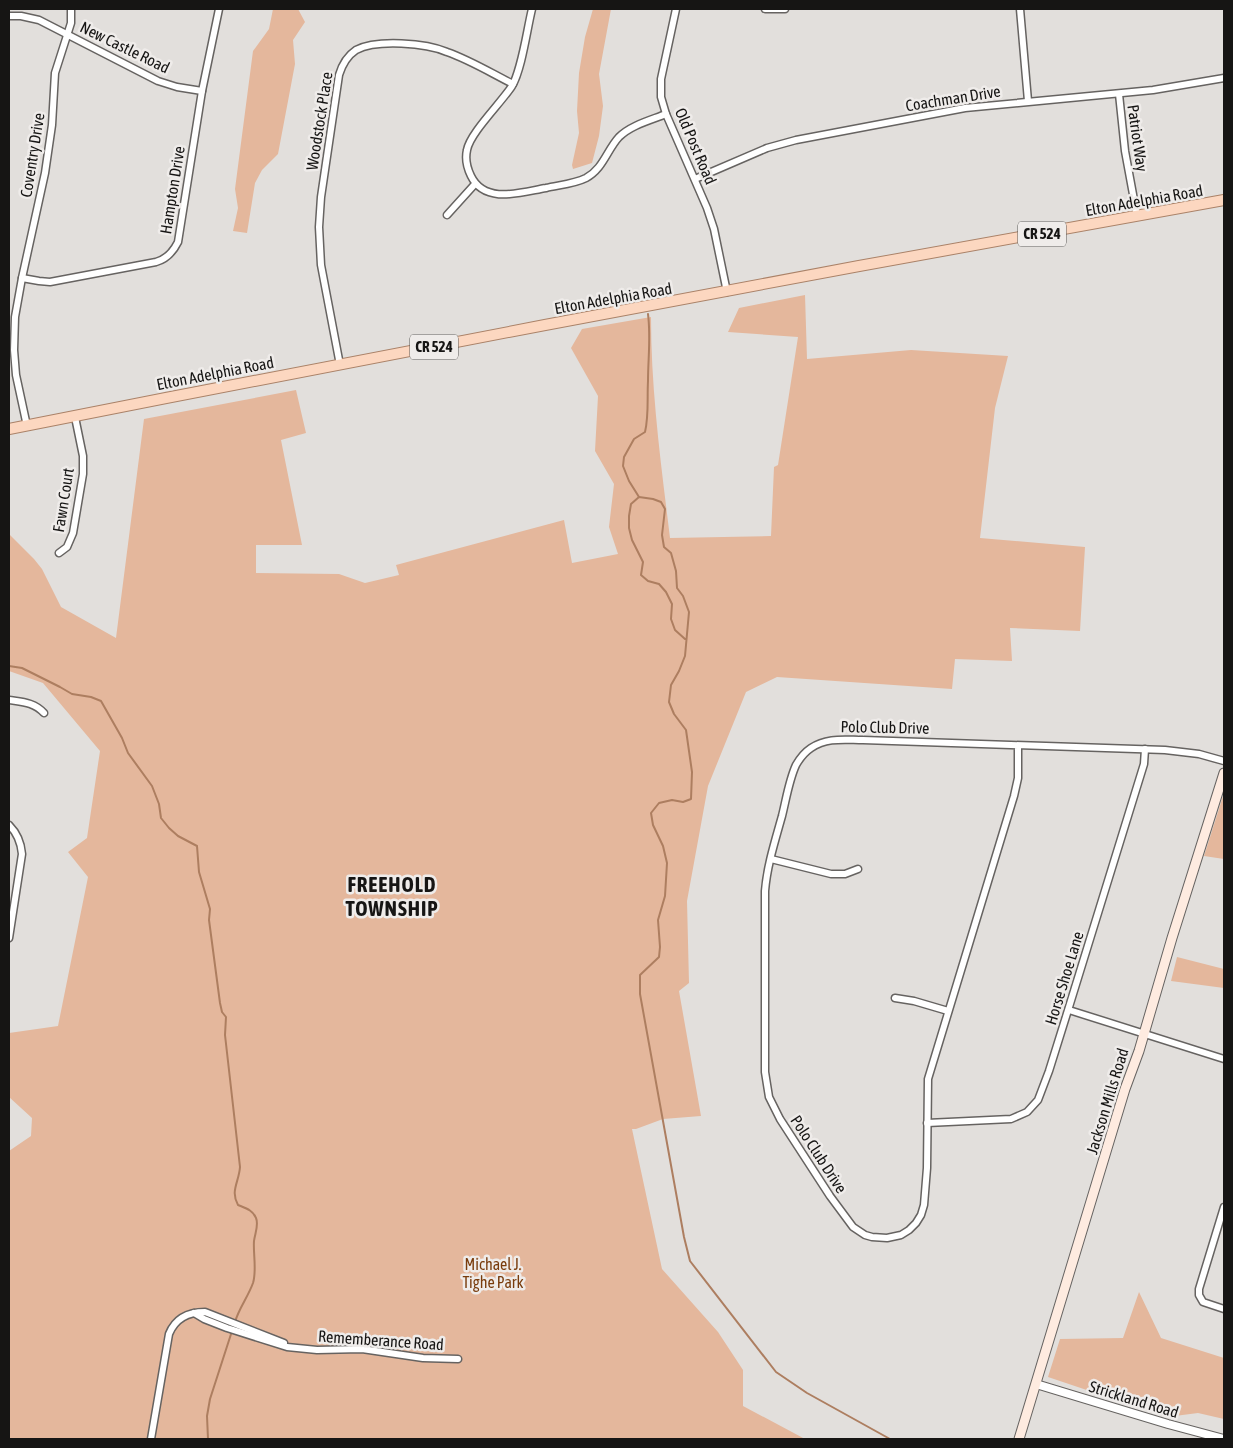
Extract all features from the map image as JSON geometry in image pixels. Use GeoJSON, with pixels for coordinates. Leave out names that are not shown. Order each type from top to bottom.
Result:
{"type":"FeatureCollection","features":[{"type":"Feature","properties":{"kind":"main road","name":"Elton Adelphia Road"},"geometry":{"type":"LineString","coordinates":[[9,429],[727,292],[1224,200]]}},
{"type":"Feature","properties":{"kind":"main road","name":"Jackson Mills Road"},"geometry":{"type":"LineString","coordinates":[[1020,1439],[1126,1084],[1144,1033],[1224,773]]}},
{"type":"Feature","properties":{"kind":"street","name":"Coventry Drive"},"geometry":{"type":"LineString","coordinates":[[27,426],[16,375],[14,350],[15,316],[49,154],[55,73],[68,35],[72,15],[70,9]]}},
{"type":"Feature","properties":{"kind":"street","name":"Hampton Drive"},"geometry":{"type":"LineString","coordinates":[[22,278],[50,282],[156,262],[171,253],[178,242],[202,91],[219,9]]}},
{"type":"Feature","properties":{"kind":"street"},"geometry":{"type":"LineString","coordinates":[[532,9],[519,67],[513,84],[470,142],[467,150],[468,169],[475,184],[491,194],[505,195],[579,181],[590,176],[598,169],[614,143],[624,133],[666,114]]}},
{"type":"Feature","properties":{"kind":"street","name":"Old Post Road"},"geometry":{"type":"LineString","coordinates":[[676,9],[661,80],[662,97],[666,114],[695,179],[714,229],[727,292]]}},
{"type":"Feature","properties":{"kind":"street"},"geometry":{"type":"LineString","coordinates":[[765,9],[785,9]]}},
{"type":"Feature","properties":{"kind":"street"},"geometry":{"type":"LineString","coordinates":[[1020,9],[1028,101]]}},
{"type":"Feature","properties":{"kind":"street","name":"New Castle Road"},"geometry":{"type":"LineString","coordinates":[[9,16],[21,16],[39,20],[158,81],[177,87],[202,91]]}},
{"type":"Feature","properties":{"kind":"street","name":"Woodstock Place"},"geometry":{"type":"LineString","coordinates":[[340,365],[321,265],[318,227],[339,75],[344,63],[356,51],[369,46],[398,43],[416,44],[448,52],[513,84]]}},
{"type":"Feature","properties":{"kind":"street","name":"Coachman Drive"},"geometry":{"type":"LineString","coordinates":[[695,179],[767,148],[796,140],[965,108],[1118,94],[1224,78]]}},
{"type":"Feature","properties":{"kind":"street","name":"Patriot Way"},"geometry":{"type":"LineString","coordinates":[[1118,94],[1125,151],[1137,216]]}},
{"type":"Feature","properties":{"kind":"street"},"geometry":{"type":"LineString","coordinates":[[447,215],[475,184]]}},
{"type":"Feature","properties":{"kind":"street","name":"Fawn Court"},"geometry":{"type":"LineString","coordinates":[[60,553],[67,547],[73,533],[83,474],[83,456],[75,416]]}},
{"type":"Feature","properties":{"kind":"street"},"geometry":{"type":"LineString","coordinates":[[9,700],[28,703],[36,706],[44,713]]}},
{"type":"Feature","properties":{"kind":"street","name":"Polo Club Drive"},"geometry":{"type":"LineString","coordinates":[[1018,746],[1018,778],[1014,796],[928,1079],[925,1197],[921,1215],[909,1230],[894,1237],[880,1239],[872,1237],[859,1232],[848,1221],[830,1196],[774,1109],[766,1084],[766,877],[786,799],[796,766],[801,758],[807,750],[820,743],[833,740],[863,740],[1144,749],[1188,752],[1224,762]]}},
{"type":"Feature","properties":{"kind":"street","name":"Horse Shoe Lane"},"geometry":{"type":"LineString","coordinates":[[927,1123],[1005,1121],[1017,1118],[1027,1112],[1040,1096],[1069,1010],[1144,764],[1144,749]]}},
{"type":"Feature","properties":{"kind":"street"},"geometry":{"type":"LineString","coordinates":[[9,825],[20,841],[22,854],[9,938]]}},
{"type":"Feature","properties":{"kind":"street"},"geometry":{"type":"LineString","coordinates":[[771,859],[831,874],[845,874],[858,869]]}},
{"type":"Feature","properties":{"kind":"street"},"geometry":{"type":"LineString","coordinates":[[895,998],[948,1011]]}},
{"type":"Feature","properties":{"kind":"street"},"geometry":{"type":"LineString","coordinates":[[1069,1010],[1224,1059]]}},
{"type":"Feature","properties":{"kind":"street"},"geometry":{"type":"LineString","coordinates":[[1224,1206],[1222,1222],[1199,1289],[1203,1302],[1224,1309]]}},
{"type":"Feature","properties":{"kind":"street","name":"Rememberance Road"},"geometry":{"type":"LineString","coordinates":[[151,1439],[168,1334],[177,1321],[194,1313],[205,1312],[229,1325],[302,1349],[362,1349],[423,1358],[458,1359]]}},
{"type":"Feature","properties":{"kind":"street","name":"Strickland Road"},"geometry":{"type":"LineString","coordinates":[[1036,1384],[1224,1439]]}},
{"type":"Feature","properties":{"kind":"green space"},"geometry":{"type":"Polygon","coordinates":[[[273,9],[298,9],[305,22],[293,40],[295,64],[278,154],[262,170],[255,183],[247,233],[233,231],[238,208],[235,189],[253,51],[269,29],[273,9]]]}},
{"type":"Feature","properties":{"kind":"green space"},"geometry":{"type":"Polygon","coordinates":[[[593,9],[611,9],[599,74],[603,106],[599,136],[592,163],[573,169],[572,165],[579,133],[577,111],[579,73],[585,37],[593,9]]]}},
{"type":"Feature","properties":{"kind":"green space","name":"Michael J. Tighe Park"},"geometry":{"type":"Polygon","coordinates":[[[805,295],[807,359],[911,350],[1008,356],[995,408],[980,538],[1085,547],[1080,631],[1010,628],[1012,661],[955,659],[952,689],[777,677],[746,692],[708,786],[687,901],[689,983],[679,991],[701,1116],[663,1119],[632,1129],[662,1269],[718,1332],[743,1370],[743,1406],[805,1439],[9,1439],[9,1151],[31,1136],[32,1118],[9,1097],[9,1033],[58,1026],[88,877],[68,852],[87,838],[100,751],[43,683],[9,671],[9,534],[42,569],[61,607],[116,638],[144,419],[296,390],[306,433],[281,440],[302,545],[256,545],[256,573],[339,574],[365,583],[399,575],[396,565],[564,520],[572,563],[618,554],[609,527],[614,484],[595,451],[598,396],[571,348],[582,329],[651,317],[655,400],[670,538],[771,536],[774,467],[778,465],[798,337],[728,332],[739,308],[805,295]]]}},
{"type":"Feature","properties":{"kind":"green space"},"geometry":{"type":"Polygon","coordinates":[[[1224,793],[1224,859],[1204,856],[1224,793]]]}},
{"type":"Feature","properties":{"kind":"green space"},"geometry":{"type":"Polygon","coordinates":[[[1177,957],[1224,969],[1224,988],[1171,981],[1177,957]]]}},
{"type":"Feature","properties":{"kind":"green space"},"geometry":{"type":"Polygon","coordinates":[[[1139,1292],[1161,1338],[1224,1358],[1224,1419],[1198,1413],[1167,1417],[1048,1377],[1060,1339],[1123,1338],[1139,1292]]]}},
{"type":"Feature","properties":{"kind":"waterway"},"geometry":{"type":"LineString","coordinates":[[639,497],[629,481],[623,466],[624,457],[634,439],[645,432],[646,426],[648,314]]}},
{"type":"Feature","properties":{"kind":"waterway"},"geometry":{"type":"LineString","coordinates":[[685,639],[675,630],[671,619],[672,604],[666,592],[659,584],[648,581],[641,575],[643,562],[632,540],[629,528],[631,504],[639,497],[661,502],[665,509],[662,535],[664,547],[671,553],[676,571],[677,588],[683,596],[689,612],[685,656],[671,685],[669,702],[674,714],[686,730],[692,772],[691,799],[683,802],[672,800],[659,803],[651,813],[653,825],[663,846],[667,863],[665,896],[658,920],[659,957],[640,975],[640,994],[690,1261],[776,1372],[807,1393],[890,1439]]}},
{"type":"Feature","properties":{"kind":"waterway"},"geometry":{"type":"LineString","coordinates":[[9,666],[22,668],[72,694],[91,697],[101,701],[122,738],[128,753],[152,786],[159,804],[161,818],[178,836],[197,846],[199,872],[210,909],[209,920],[220,1003],[222,1012],[226,1017],[225,1035],[240,1167],[235,1195],[238,1205],[253,1213],[257,1223],[254,1241],[255,1267],[253,1283],[235,1322]]}},
{"type":"Feature","properties":{"kind":"waterway"},"geometry":{"type":"LineString","coordinates":[[208,1439],[207,1416],[210,1399],[232,1331]]}},
{"type":"Feature","properties":{"kind":"district","name":"FREEHOLD TOWNSHIP"},"geometry":{"type":"Point","coordinates":[392,897]}}]}
